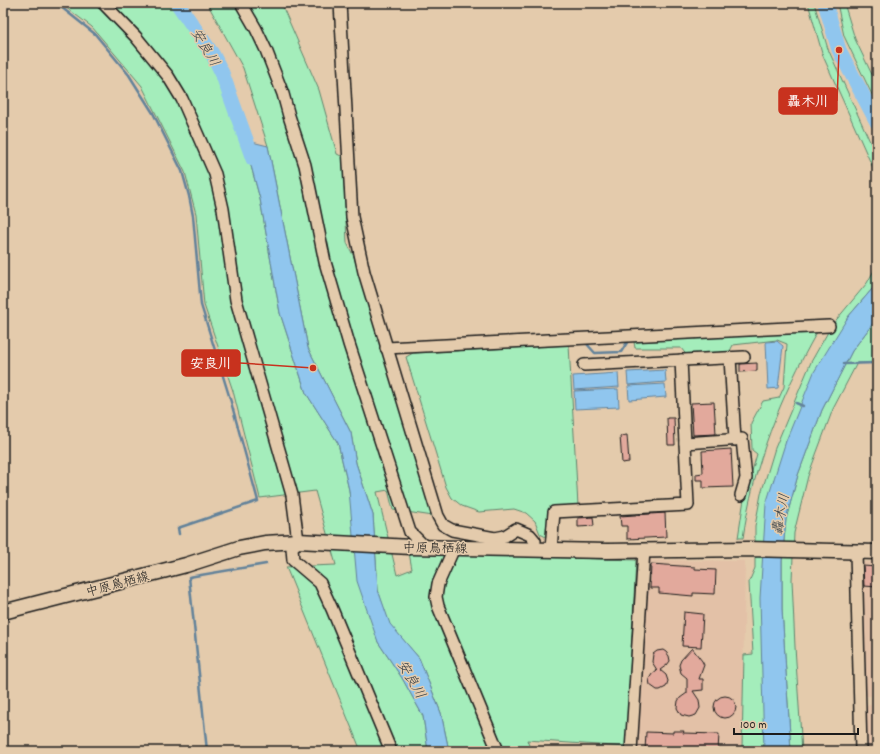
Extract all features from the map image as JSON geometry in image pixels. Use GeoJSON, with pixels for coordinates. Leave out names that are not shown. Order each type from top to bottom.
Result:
{"type":"FeatureCollection","features":[{"type":"Feature","properties":{"kind":"main road","name":"中原鳥栖線"},"geometry":{"type":"LineString","coordinates":[[3,612],[186,565],[239,548],[265,543],[303,542],[411,547],[607,551],[752,549],[877,552]]}},
{"type":"Feature","properties":{"kind":"street"},"geometry":{"type":"LineString","coordinates":[[103,3],[136,37],[168,76],[182,99],[215,174],[223,209],[236,300],[292,495],[303,542],[292,548],[293,560],[320,583],[332,608],[391,751]]}},
{"type":"Feature","properties":{"kind":"street"},"geometry":{"type":"LineString","coordinates":[[241,3],[260,36],[275,71],[305,165],[326,262],[349,344],[410,532],[425,547]]}},
{"type":"Feature","properties":{"kind":"street"},"geometry":{"type":"LineString","coordinates":[[340,3],[352,217],[364,272],[438,516],[443,525],[452,530],[495,538],[505,536],[516,529],[530,535],[535,541],[534,549]]}},
{"type":"Feature","properties":{"kind":"street"},"geometry":{"type":"LineString","coordinates":[[386,348],[829,326]]}},
{"type":"Feature","properties":{"kind":"street"},"geometry":{"type":"LineString","coordinates":[[584,365],[744,357]]}},
{"type":"Feature","properties":{"kind":"street"},"geometry":{"type":"LineString","coordinates":[[730,358],[735,440]]}},
{"type":"Feature","properties":{"kind":"street"},"geometry":{"type":"LineString","coordinates":[[551,549],[554,512],[688,505],[681,360]]}},
{"type":"Feature","properties":{"kind":"street"},"geometry":{"type":"LineString","coordinates":[[685,443],[742,440],[746,478],[741,495]]}},
{"type":"Feature","properties":{"kind":"street"},"geometry":{"type":"LineString","coordinates":[[454,548],[438,584],[436,597],[438,606],[498,751]]}},
{"type":"Feature","properties":{"kind":"street"},"geometry":{"type":"LineString","coordinates":[[631,751],[644,550]]}},
{"type":"Feature","properties":{"kind":"street"},"geometry":{"type":"LineString","coordinates":[[856,552],[860,751]]}},
{"type":"Feature","properties":{"kind":"shaded area"},"geometry":{"type":"Polygon","coordinates":[[[636,560],[745,561],[742,747],[732,751],[636,751],[626,747],[636,560]]]}},
{"type":"Feature","properties":{"kind":"shaded area"},"geometry":{"type":"Polygon","coordinates":[[[861,562],[877,562],[877,696],[863,696],[861,562]]]}},
{"type":"Feature","properties":{"kind":"shaded area"},"geometry":{"type":"Polygon","coordinates":[[[863,705],[877,705],[877,751],[863,751],[863,705]]]}},
{"type":"Feature","properties":{"kind":"green space"},"geometry":{"type":"Polygon","coordinates":[[[60,3],[169,3],[214,64],[244,140],[260,199],[280,313],[306,393],[338,443],[349,490],[378,642],[402,678],[423,716],[428,751],[361,751],[286,567],[336,565],[315,491],[260,498],[233,391],[204,305],[196,214],[185,172],[142,86],[92,27],[60,3]]]}},
{"type":"Feature","properties":{"kind":"green space"},"geometry":{"type":"Polygon","coordinates":[[[207,3],[281,3],[319,90],[337,154],[343,157],[347,243],[354,257],[433,516],[393,510],[388,490],[377,492],[397,575],[412,569],[409,553],[636,560],[626,747],[527,740],[531,751],[449,751],[441,713],[419,658],[389,624],[378,590],[373,515],[356,463],[351,433],[308,348],[268,146],[243,68],[207,3]]]}},
{"type":"Feature","properties":{"kind":"green space"},"geometry":{"type":"Polygon","coordinates":[[[808,3],[814,3],[828,49],[877,157],[877,177],[823,56],[808,3]]]}},
{"type":"Feature","properties":{"kind":"green space"},"geometry":{"type":"Polygon","coordinates":[[[837,3],[844,3],[855,39],[877,85],[877,105],[844,36],[837,3]]]}},
{"type":"Feature","properties":{"kind":"green space"},"geometry":{"type":"Polygon","coordinates":[[[877,265],[877,281],[873,288],[848,317],[786,441],[764,751],[732,751],[742,747],[744,655],[753,654],[749,582],[755,568],[755,526],[761,494],[775,448],[811,362],[832,325],[867,283],[877,265]]]}},
{"type":"Feature","properties":{"kind":"green space"},"geometry":{"type":"Polygon","coordinates":[[[877,318],[877,362],[857,363],[833,409],[808,476],[794,533],[792,580],[802,751],[791,751],[782,609],[782,561],[786,519],[798,475],[822,410],[852,351],[877,318]]]}},
{"type":"Feature","properties":{"kind":"green space"},"geometry":{"type":"Polygon","coordinates":[[[817,332],[780,406],[770,432],[754,484],[743,538],[738,538],[744,499],[757,454],[752,450],[751,423],[763,401],[779,398],[784,387],[787,344],[777,340],[733,345],[729,353],[688,357],[681,348],[635,348],[634,342],[817,332]]]}},
{"type":"Feature","properties":{"kind":"green space"},"geometry":{"type":"Polygon","coordinates":[[[569,345],[578,506],[550,509],[549,534],[546,537],[540,534],[535,521],[526,513],[514,509],[479,512],[462,506],[452,498],[446,487],[406,357],[413,353],[569,345]]]}},
{"type":"Feature","properties":{"kind":"water"},"geometry":{"type":"Polygon","coordinates":[[[244,140],[268,146],[308,348],[351,433],[356,463],[373,515],[378,590],[390,624],[419,658],[441,713],[449,751],[428,751],[423,716],[402,678],[378,642],[357,581],[349,490],[338,443],[306,393],[280,313],[260,199],[244,140]]]}},
{"type":"Feature","properties":{"kind":"water"},"geometry":{"type":"Polygon","coordinates":[[[873,288],[877,289],[877,318],[852,351],[822,410],[798,475],[786,519],[782,561],[782,609],[791,751],[764,751],[760,598],[766,504],[786,441],[814,372],[848,317],[873,288]]]}},
{"type":"Feature","properties":{"kind":"water"},"geometry":{"type":"Polygon","coordinates":[[[777,341],[783,346],[778,388],[768,389],[766,342],[777,341]]]}},
{"type":"Feature","properties":{"kind":"water"},"geometry":{"type":"Polygon","coordinates":[[[665,370],[666,382],[628,385],[627,372],[665,370]]]}},
{"type":"Feature","properties":{"kind":"water"},"geometry":{"type":"Polygon","coordinates":[[[618,373],[619,387],[574,390],[573,376],[618,373]]]}},
{"type":"Feature","properties":{"kind":"water"},"geometry":{"type":"Polygon","coordinates":[[[665,384],[666,397],[629,400],[628,386],[665,384]]]}},
{"type":"Feature","properties":{"kind":"water"},"geometry":{"type":"Polygon","coordinates":[[[618,389],[619,407],[575,409],[574,391],[618,389]]]}},
{"type":"Feature","properties":{"kind":"building"},"geometry":{"type":"Polygon","coordinates":[[[757,363],[757,371],[740,372],[740,364],[757,363]]]}},
{"type":"Feature","properties":{"kind":"building"},"geometry":{"type":"Polygon","coordinates":[[[714,402],[716,434],[693,435],[691,403],[714,402]]]}},
{"type":"Feature","properties":{"kind":"building"},"geometry":{"type":"Polygon","coordinates":[[[667,418],[674,418],[675,445],[668,445],[667,418]]]}},
{"type":"Feature","properties":{"kind":"building"},"geometry":{"type":"Polygon","coordinates":[[[627,435],[629,462],[622,463],[620,436],[627,435]]]}},
{"type":"Feature","properties":{"kind":"building"},"geometry":{"type":"Polygon","coordinates":[[[731,449],[733,487],[703,488],[703,480],[696,480],[696,474],[703,473],[702,451],[731,449]]]}},
{"type":"Feature","properties":{"kind":"building"},"geometry":{"type":"Polygon","coordinates":[[[665,513],[666,537],[627,539],[627,526],[621,526],[620,516],[665,513]]]}},
{"type":"Feature","properties":{"kind":"building"},"geometry":{"type":"Polygon","coordinates":[[[593,517],[594,526],[578,527],[578,518],[593,517]]]}},
{"type":"Feature","properties":{"kind":"building"},"geometry":{"type":"Polygon","coordinates":[[[651,564],[716,570],[715,594],[693,593],[693,596],[659,593],[659,588],[650,588],[651,564]]]}},
{"type":"Feature","properties":{"kind":"building"},"geometry":{"type":"Polygon","coordinates":[[[863,566],[877,567],[877,587],[864,586],[863,566]]]}},
{"type":"Feature","properties":{"kind":"building"},"geometry":{"type":"Polygon","coordinates":[[[684,612],[703,614],[701,647],[682,646],[684,612]]]}},
{"type":"Feature","properties":{"kind":"building"},"geometry":{"type":"Polygon","coordinates":[[[692,648],[704,665],[699,679],[703,679],[703,690],[693,691],[699,700],[700,708],[696,715],[689,717],[681,715],[677,708],[680,698],[687,693],[687,678],[681,673],[679,665],[681,660],[692,648]]]}},
{"type":"Feature","properties":{"kind":"building"},"geometry":{"type":"Polygon","coordinates":[[[663,650],[669,656],[670,661],[660,670],[666,675],[668,681],[666,687],[657,690],[650,685],[649,679],[657,670],[652,662],[653,654],[657,651],[663,650]]]}},
{"type":"Feature","properties":{"kind":"building"},"geometry":{"type":"Polygon","coordinates":[[[725,696],[733,699],[736,707],[733,715],[725,718],[717,715],[714,707],[717,699],[725,696]]]}},
{"type":"Feature","properties":{"kind":"building"},"geometry":{"type":"Polygon","coordinates":[[[673,731],[684,731],[683,733],[719,734],[718,751],[645,751],[646,732],[673,733],[673,731]]]}},
{"type":"Feature","properties":{"kind":"waterway"},"geometry":{"type":"LineString","coordinates":[[56,3],[95,34],[129,75],[153,113],[182,171],[189,196],[193,216],[201,305],[231,402],[258,501],[178,528],[179,534]]}},
{"type":"Feature","properties":{"kind":"waterway","name":"安良川"},"geometry":{"type":"LineString","coordinates":[[177,3],[213,55],[222,73],[253,159]]}},
{"type":"Feature","properties":{"kind":"waterway","name":"轟木川"},"geometry":{"type":"LineString","coordinates":[[825,3],[839,50],[877,122]]}},
{"type":"Feature","properties":{"kind":"waterway"},"geometry":{"type":"LineString","coordinates":[[584,343],[586,343],[595,353],[621,352],[628,341],[630,341]]}},
{"type":"Feature","properties":{"kind":"waterway"},"geometry":{"type":"LineString","coordinates":[[844,364],[877,363]]}},
{"type":"Feature","properties":{"kind":"waterway"},"geometry":{"type":"LineString","coordinates":[[796,403],[803,406]]}},
{"type":"Feature","properties":{"kind":"waterway"},"geometry":{"type":"LineString","coordinates":[[207,751],[189,577],[266,564]]}},
{"type":"Feature","properties":{"kind":"place","name":"轟木川"},"geometry":{"type":"Point","coordinates":[839,50]}},
{"type":"Feature","properties":{"kind":"place","name":"安良川"},"geometry":{"type":"Point","coordinates":[313,368]}}]}
